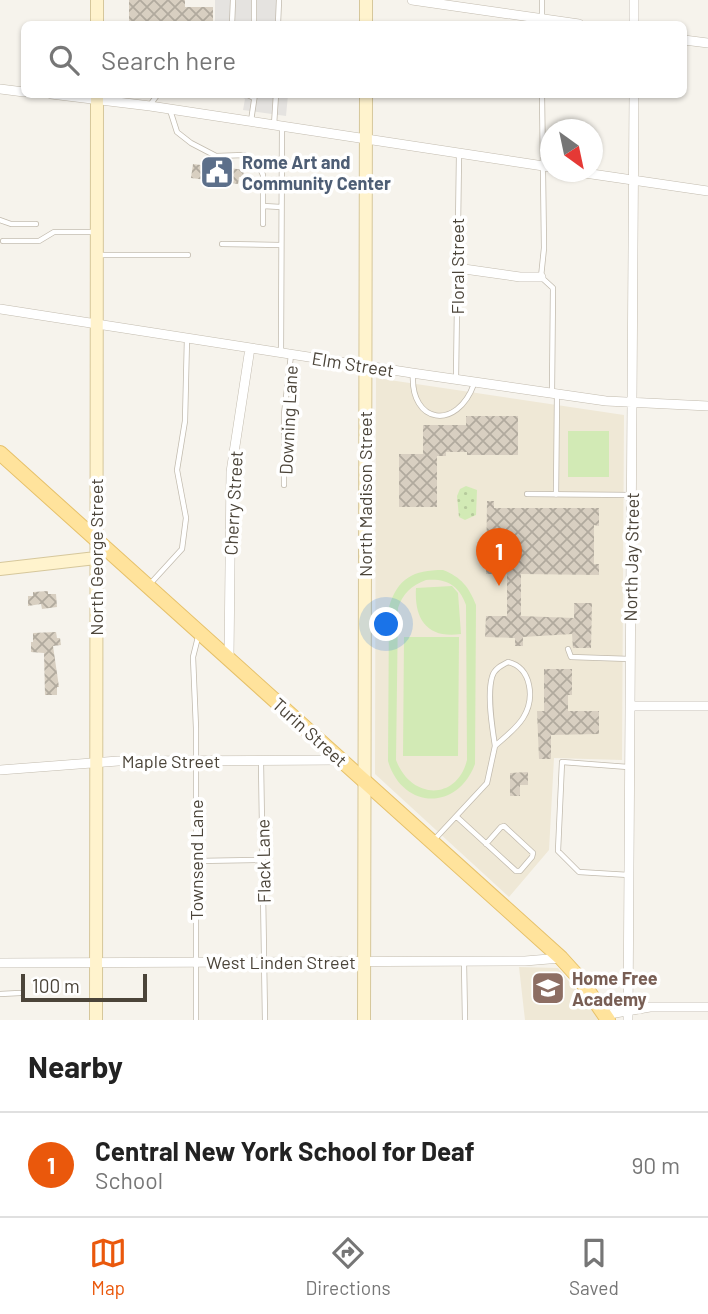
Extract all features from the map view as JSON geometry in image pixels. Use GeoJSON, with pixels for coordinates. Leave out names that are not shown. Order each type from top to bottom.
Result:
{"type":"FeatureCollection","features":[{"type":"Feature","properties":{"kind":"main road","name":"Turin Street"},"geometry":{"type":"LineString","coordinates":[[0,453],[561,958],[580,979],[606,1017]]}},
{"type":"Feature","properties":{"kind":"street"},"geometry":{"type":"LineString","coordinates":[[97,0],[97,21]]}},
{"type":"Feature","properties":{"kind":"street"},"geometry":{"type":"LineString","coordinates":[[366,0],[366,21]]}},
{"type":"Feature","properties":{"kind":"street"},"geometry":{"type":"LineString","coordinates":[[412,0],[536,21]]}},
{"type":"Feature","properties":{"kind":"street"},"geometry":{"type":"LineString","coordinates":[[634,0],[634,21]]}},
{"type":"Feature","properties":{"kind":"street"},"geometry":{"type":"LineString","coordinates":[[687,40],[708,43]]}},
{"type":"Feature","properties":{"kind":"street"},"geometry":{"type":"LineString","coordinates":[[0,89],[21,92]]}},
{"type":"Feature","properties":{"kind":"street","name":"North George Street"},"geometry":{"type":"LineString","coordinates":[[96,1020],[97,98]]}},
{"type":"Feature","properties":{"kind":"street"},"geometry":{"type":"LineString","coordinates":[[103,98],[540,166]]}},
{"type":"Feature","properties":{"kind":"street","name":"North Madison Street"},"geometry":{"type":"LineString","coordinates":[[364,1020],[366,98]]}},
{"type":"Feature","properties":{"kind":"street","name":"North Jay Street"},"geometry":{"type":"LineString","coordinates":[[628,1020],[634,98]]}},
{"type":"Feature","properties":{"kind":"street"},"geometry":{"type":"LineString","coordinates":[[603,176],[708,191]]}},
{"type":"Feature","properties":{"kind":"street"},"geometry":{"type":"LineString","coordinates":[[457,268],[520,277],[541,276]]}},
{"type":"Feature","properties":{"kind":"street","name":"Elm Street"},"geometry":{"type":"LineString","coordinates":[[0,309],[554,393],[633,403],[708,406]]}},
{"type":"Feature","properties":{"kind":"street","name":"Cherry Street"},"geometry":{"type":"LineString","coordinates":[[229,659],[231,472],[250,348]]}},
{"type":"Feature","properties":{"kind":"street"},"geometry":{"type":"LineString","coordinates":[[0,569],[96,558]]}},
{"type":"Feature","properties":{"kind":"street"},"geometry":{"type":"LineString","coordinates":[[631,706],[708,706]]}},
{"type":"Feature","properties":{"kind":"street","name":"Maple Street"},"geometry":{"type":"LineString","coordinates":[[0,770],[96,762],[342,760]]}},
{"type":"Feature","properties":{"kind":"street","name":"West Linden Street"},"geometry":{"type":"LineString","coordinates":[[0,963],[525,961],[561,958]]}},
{"type":"Feature","properties":{"kind":"street"},"geometry":{"type":"LineString","coordinates":[[606,1017],[628,1010],[708,1007]]}},
{"type":"Feature","properties":{"kind":"lane"},"geometry":{"type":"LineString","coordinates":[[232,21],[233,0]]}},
{"type":"Feature","properties":{"kind":"lane"},"geometry":{"type":"LineString","coordinates":[[254,0],[254,21]]}},
{"type":"Feature","properties":{"kind":"lane"},"geometry":{"type":"LineString","coordinates":[[278,21],[279,0]]}},
{"type":"Feature","properties":{"kind":"lane"},"geometry":{"type":"LineString","coordinates":[[542,0],[542,21]]}},
{"type":"Feature","properties":{"kind":"lane"},"geometry":{"type":"LineString","coordinates":[[150,106],[155,98]]}},
{"type":"Feature","properties":{"kind":"lane"},"geometry":{"type":"LineString","coordinates":[[251,122],[255,98]]}},
{"type":"Feature","properties":{"kind":"lane","name":"Downing Lane"},"geometry":{"type":"LineString","coordinates":[[276,98],[286,354],[284,485]]}},
{"type":"Feature","properties":{"kind":"lane"},"geometry":{"type":"LineString","coordinates":[[542,98],[544,119]]}},
{"type":"Feature","properties":{"kind":"lane"},"geometry":{"type":"LineString","coordinates":[[170,110],[177,132],[191,144],[216,156],[244,155],[257,162],[263,175],[263,224]]}},
{"type":"Feature","properties":{"kind":"lane","name":"Floral Street"},"geometry":{"type":"LineString","coordinates":[[456,379],[459,153]]}},
{"type":"Feature","properties":{"kind":"lane"},"geometry":{"type":"LineString","coordinates":[[546,182],[541,276],[553,288],[556,495]]}},
{"type":"Feature","properties":{"kind":"lane"},"geometry":{"type":"LineString","coordinates":[[263,206],[281,207]]}},
{"type":"Feature","properties":{"kind":"lane"},"geometry":{"type":"LineString","coordinates":[[0,220],[11,224],[36,224]]}},
{"type":"Feature","properties":{"kind":"lane"},"geometry":{"type":"LineString","coordinates":[[3,241],[39,241],[54,232],[97,232]]}},
{"type":"Feature","properties":{"kind":"lane"},"geometry":{"type":"LineString","coordinates":[[222,244],[280,245]]}},
{"type":"Feature","properties":{"kind":"lane"},"geometry":{"type":"LineString","coordinates":[[97,255],[188,255]]}},
{"type":"Feature","properties":{"kind":"lane"},"geometry":{"type":"LineString","coordinates":[[148,587],[182,549],[186,518],[177,470],[185,421],[187,338]]}},
{"type":"Feature","properties":{"kind":"lane"},"geometry":{"type":"LineString","coordinates":[[413,373],[412,388],[416,399],[430,414],[446,415],[456,412],[467,402],[475,381]]}},
{"type":"Feature","properties":{"kind":"lane"},"geometry":{"type":"LineString","coordinates":[[527,494],[632,495]]}},
{"type":"Feature","properties":{"kind":"lane","name":"Townsend Lane"},"geometry":{"type":"LineString","coordinates":[[196,1020],[196,761],[193,657],[199,633]]}},
{"type":"Feature","properties":{"kind":"lane"},"geometry":{"type":"LineString","coordinates":[[568,649],[570,657],[631,659]]}},
{"type":"Feature","properties":{"kind":"lane"},"geometry":{"type":"LineString","coordinates":[[433,842],[487,783],[495,746],[492,729],[492,677],[502,665],[509,662],[521,668],[529,680],[528,706],[524,717],[513,731],[495,746]]}},
{"type":"Feature","properties":{"kind":"lane","name":"Flack Lane"},"geometry":{"type":"LineString","coordinates":[[261,760],[265,1020]]}},
{"type":"Feature","properties":{"kind":"lane"},"geometry":{"type":"LineString","coordinates":[[630,875],[579,872],[558,851],[562,762],[631,767]]}},
{"type":"Feature","properties":{"kind":"lane"},"geometry":{"type":"LineString","coordinates":[[457,817],[516,872],[532,858],[533,853],[505,826],[486,844]]}},
{"type":"Feature","properties":{"kind":"lane"},"geometry":{"type":"LineString","coordinates":[[196,861],[263,860]]}},
{"type":"Feature","properties":{"kind":"lane"},"geometry":{"type":"LineString","coordinates":[[464,961],[465,1020]]}},
{"type":"Feature","properties":{"kind":"lane"},"geometry":{"type":"LineString","coordinates":[[0,994],[20,993]]}},
{"type":"Feature","properties":{"kind":"shaded area"},"geometry":{"type":"Polygon","coordinates":[[[215,0],[279,0],[278,21],[215,21],[215,0]]]}},
{"type":"Feature","properties":{"kind":"shaded area"},"geometry":{"type":"Polygon","coordinates":[[[288,98],[286,116],[243,110],[245,99],[288,98]]]}},
{"type":"Feature","properties":{"kind":"shaded area"},"geometry":{"type":"Polygon","coordinates":[[[376,378],[624,415],[622,760],[554,758],[549,850],[509,897],[375,774],[376,378]]]}},
{"type":"Feature","properties":{"kind":"shaded area","name":"Home Free Academy"},"geometry":{"type":"Polygon","coordinates":[[[519,967],[558,968],[598,1020],[525,1020],[519,967]]]}},
{"type":"Feature","properties":{"kind":"green space"},"geometry":{"type":"Polygon","coordinates":[[[568,431],[609,431],[609,477],[568,477],[568,431]]]}},
{"type":"Feature","properties":{"kind":"green space"},"geometry":{"type":"Polygon","coordinates":[[[466,486],[477,490],[476,515],[465,520],[459,517],[457,496],[460,489],[466,486]]]}},
{"type":"Feature","properties":{"kind":"green space"},"geometry":{"type":"Polygon","coordinates":[[[443,570],[460,579],[476,605],[475,764],[467,780],[456,791],[443,797],[430,798],[417,796],[405,788],[395,777],[388,761],[389,607],[397,589],[408,578],[423,572],[443,570]],[[426,580],[412,588],[402,598],[398,608],[396,760],[412,783],[433,790],[444,789],[454,783],[467,760],[466,605],[460,592],[451,584],[426,580]]]}},
{"type":"Feature","properties":{"kind":"green space"},"geometry":{"type":"Polygon","coordinates":[[[452,586],[458,593],[461,634],[449,635],[431,630],[420,617],[416,588],[452,586]]]}},
{"type":"Feature","properties":{"kind":"green space"},"geometry":{"type":"Polygon","coordinates":[[[404,637],[459,637],[458,756],[403,756],[404,637]]]}},
{"type":"Feature","properties":{"kind":"building"},"geometry":{"type":"Polygon","coordinates":[[[129,0],[185,0],[185,7],[213,7],[213,21],[129,21],[129,0]]]}},
{"type":"Feature","properties":{"kind":"building"},"geometry":{"type":"Polygon","coordinates":[[[210,163],[244,170],[243,177],[239,177],[238,184],[191,178],[193,164],[209,166],[210,163]]]}},
{"type":"Feature","properties":{"kind":"building"},"geometry":{"type":"Polygon","coordinates":[[[466,416],[518,416],[518,455],[467,455],[467,452],[446,452],[446,456],[437,456],[437,507],[399,507],[399,454],[423,454],[423,425],[466,425],[466,416]]]}},
{"type":"Feature","properties":{"kind":"building"},"geometry":{"type":"Polygon","coordinates":[[[487,501],[494,501],[494,508],[599,508],[599,526],[594,525],[594,564],[599,564],[599,575],[521,574],[521,616],[574,618],[574,603],[592,603],[591,648],[573,648],[572,634],[523,637],[523,646],[515,646],[515,638],[485,637],[486,616],[507,616],[507,574],[486,574],[487,501]]]}},
{"type":"Feature","properties":{"kind":"building"},"geometry":{"type":"Polygon","coordinates":[[[48,591],[48,594],[56,594],[57,607],[42,609],[41,604],[28,606],[28,596],[33,596],[33,592],[48,591]]]}},
{"type":"Feature","properties":{"kind":"building"},"geometry":{"type":"Polygon","coordinates":[[[56,632],[61,645],[53,646],[59,687],[57,695],[45,695],[44,653],[31,652],[31,642],[33,633],[56,632]]]}},
{"type":"Feature","properties":{"kind":"building"},"geometry":{"type":"Polygon","coordinates":[[[544,669],[572,669],[572,695],[568,695],[568,711],[599,711],[599,734],[551,735],[551,759],[539,759],[537,711],[544,711],[544,669]]]}},
{"type":"Feature","properties":{"kind":"building"},"geometry":{"type":"Polygon","coordinates":[[[528,772],[528,785],[520,785],[520,796],[510,796],[510,773],[528,772]]]}},
{"type":"Feature","properties":{"kind":"place","name":"Rome Art and Community Center"},"geometry":{"type":"Point","coordinates":[217,172]}},
{"type":"Feature","properties":{"kind":"place","name":"Central New York School for Deaf"},"geometry":{"type":"Point","coordinates":[499,586]}},
{"type":"Feature","properties":{"kind":"place","name":"Home Free Academy"},"geometry":{"type":"Point","coordinates":[548,988]}}]}
